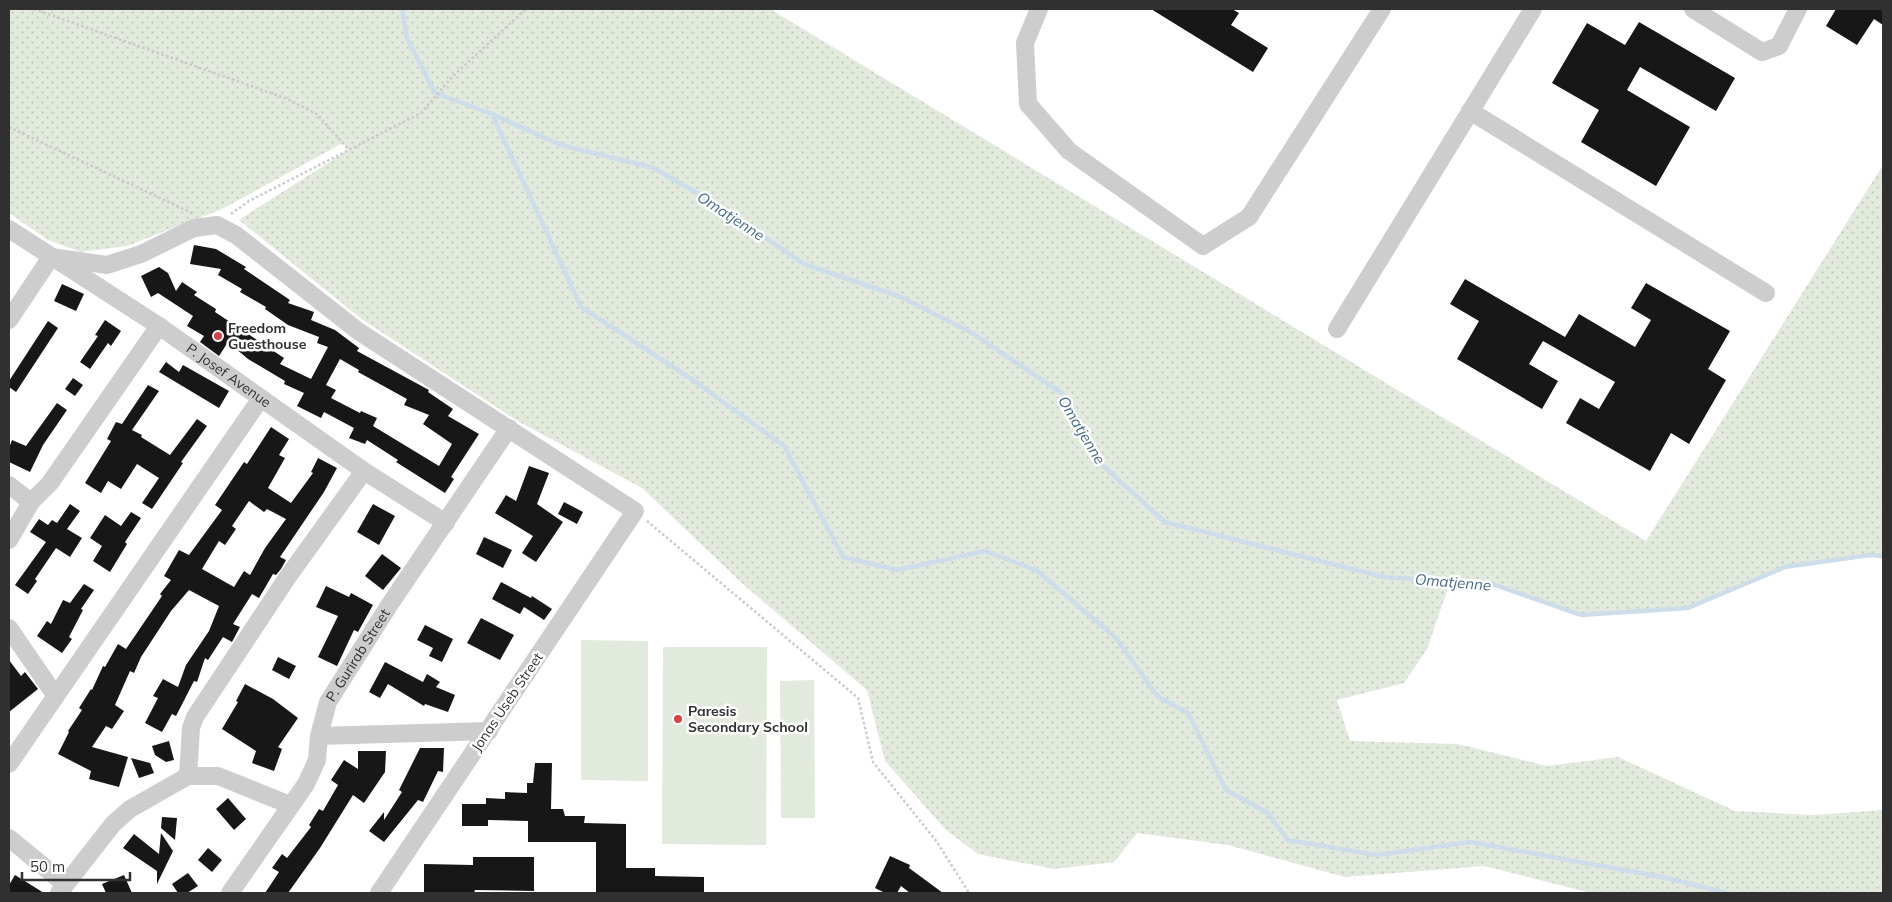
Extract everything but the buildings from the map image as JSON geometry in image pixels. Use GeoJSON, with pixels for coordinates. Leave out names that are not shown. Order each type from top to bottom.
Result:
{"type":"FeatureCollection","features":[{"type":"Feature","properties":{"kind":"street"},"geometry":{"type":"LineString","coordinates":[[1039,9],[1025,43],[1028,104],[1069,151],[1203,246],[1248,217],[1382,9]]}},
{"type":"Feature","properties":{"kind":"street"},"geometry":{"type":"LineString","coordinates":[[1692,9],[1762,52],[1779,46],[1798,9]]}},
{"type":"Feature","properties":{"kind":"street"},"geometry":{"type":"LineString","coordinates":[[1337,329],[1470,111],[1526,11]]}},
{"type":"Feature","properties":{"kind":"street"},"geometry":{"type":"LineString","coordinates":[[1470,111],[1766,293]]}},
{"type":"Feature","properties":{"kind":"street"},"geometry":{"type":"LineString","coordinates":[[9,320],[51,257],[107,265],[141,254],[194,228],[217,225],[236,235],[358,331],[635,511]]}},
{"type":"Feature","properties":{"kind":"street","name":"P. Josef Avenue"},"geometry":{"type":"LineString","coordinates":[[9,228],[159,326],[364,471],[446,523]]}},
{"type":"Feature","properties":{"kind":"street"},"geometry":{"type":"LineString","coordinates":[[9,540],[31,502],[50,483],[159,326]]}},
{"type":"Feature","properties":{"kind":"street"},"geometry":{"type":"LineString","coordinates":[[9,764],[14,743],[55,695],[261,398]]}},
{"type":"Feature","properties":{"kind":"street","name":"P. Gurirab Street"},"geometry":{"type":"LineString","coordinates":[[230,893],[306,784],[318,760],[319,736],[328,702],[509,428]]}},
{"type":"Feature","properties":{"kind":"street"},"geometry":{"type":"LineString","coordinates":[[188,776],[190,734],[195,717],[287,578],[364,471]]}},
{"type":"Feature","properties":{"kind":"street"},"geometry":{"type":"LineString","coordinates":[[9,486],[31,502]]}},
{"type":"Feature","properties":{"kind":"street","name":"Jonas Useb Street"},"geometry":{"type":"LineString","coordinates":[[379,893],[635,511]]}},
{"type":"Feature","properties":{"kind":"street"},"geometry":{"type":"LineString","coordinates":[[9,628],[55,695]]}},
{"type":"Feature","properties":{"kind":"street"},"geometry":{"type":"LineString","coordinates":[[319,736],[489,731]]}},
{"type":"Feature","properties":{"kind":"street"},"geometry":{"type":"LineString","coordinates":[[9,838],[62,889],[113,824],[130,808],[188,776],[218,776],[290,805]]}},
{"type":"Feature","properties":{"kind":"path"},"geometry":{"type":"LineString","coordinates":[[34,9],[285,98],[318,114],[348,149]]}},
{"type":"Feature","properties":{"kind":"path"},"geometry":{"type":"LineString","coordinates":[[9,127],[96,166],[217,225],[249,201],[421,113],[453,76],[526,9]]}},
{"type":"Feature","properties":{"kind":"path"},"geometry":{"type":"LineString","coordinates":[[635,511],[858,698],[873,762],[937,842],[969,893]]}},
{"type":"Feature","properties":{"kind":"shaded area"},"geometry":{"type":"Polygon","coordinates":[[[9,9],[770,9],[1646,541],[1883,165],[1883,556],[1870,555],[1785,567],[1688,608],[1581,615],[1495,585],[1450,582],[1427,649],[1404,683],[1337,700],[1350,741],[1458,744],[1547,766],[1618,757],[1735,811],[1815,815],[1883,810],[1883,893],[1591,893],[1484,866],[1345,877],[1228,845],[1137,833],[1114,862],[1054,869],[978,854],[946,830],[885,761],[867,690],[744,585],[642,488],[516,420],[363,320],[239,220],[348,150],[343,143],[222,209],[127,246],[81,252],[48,240],[9,213],[9,9]]]}},
{"type":"Feature","properties":{"kind":"shaded area"},"geometry":{"type":"Polygon","coordinates":[[[581,640],[648,641],[648,781],[581,780],[581,640]]]}},
{"type":"Feature","properties":{"kind":"shaded area"},"geometry":{"type":"Polygon","coordinates":[[[663,647],[767,647],[766,845],[662,844],[663,647]]]}},
{"type":"Feature","properties":{"kind":"shaded area"},"geometry":{"type":"Polygon","coordinates":[[[814,680],[815,818],[781,818],[780,681],[814,680]]]}},
{"type":"Feature","properties":{"kind":"waterway","name":"Omatjenne"},"geometry":{"type":"LineString","coordinates":[[402,9],[407,38],[435,93],[492,114],[561,145],[654,168],[719,206],[804,264],[901,297],[972,333],[1066,396],[1101,464],[1165,522],[1384,577],[1495,585],[1581,615],[1688,608],[1785,567],[1870,555],[1883,556]]}},
{"type":"Feature","properties":{"kind":"waterway"},"geometry":{"type":"LineString","coordinates":[[492,114],[581,307],[693,380],[784,446],[843,557],[897,570],[985,551],[1036,570],[1116,638],[1158,697],[1188,713],[1226,790],[1268,813],[1288,840],[1376,855],[1471,842],[1667,878],[1726,893]]}},
{"type":"Feature","properties":{"kind":"place","name":"Freedom Guesthouse"},"geometry":{"type":"Point","coordinates":[218,336]}},
{"type":"Feature","properties":{"kind":"place","name":"Paresis Secondary School"},"geometry":{"type":"Point","coordinates":[678,719]}}]}
